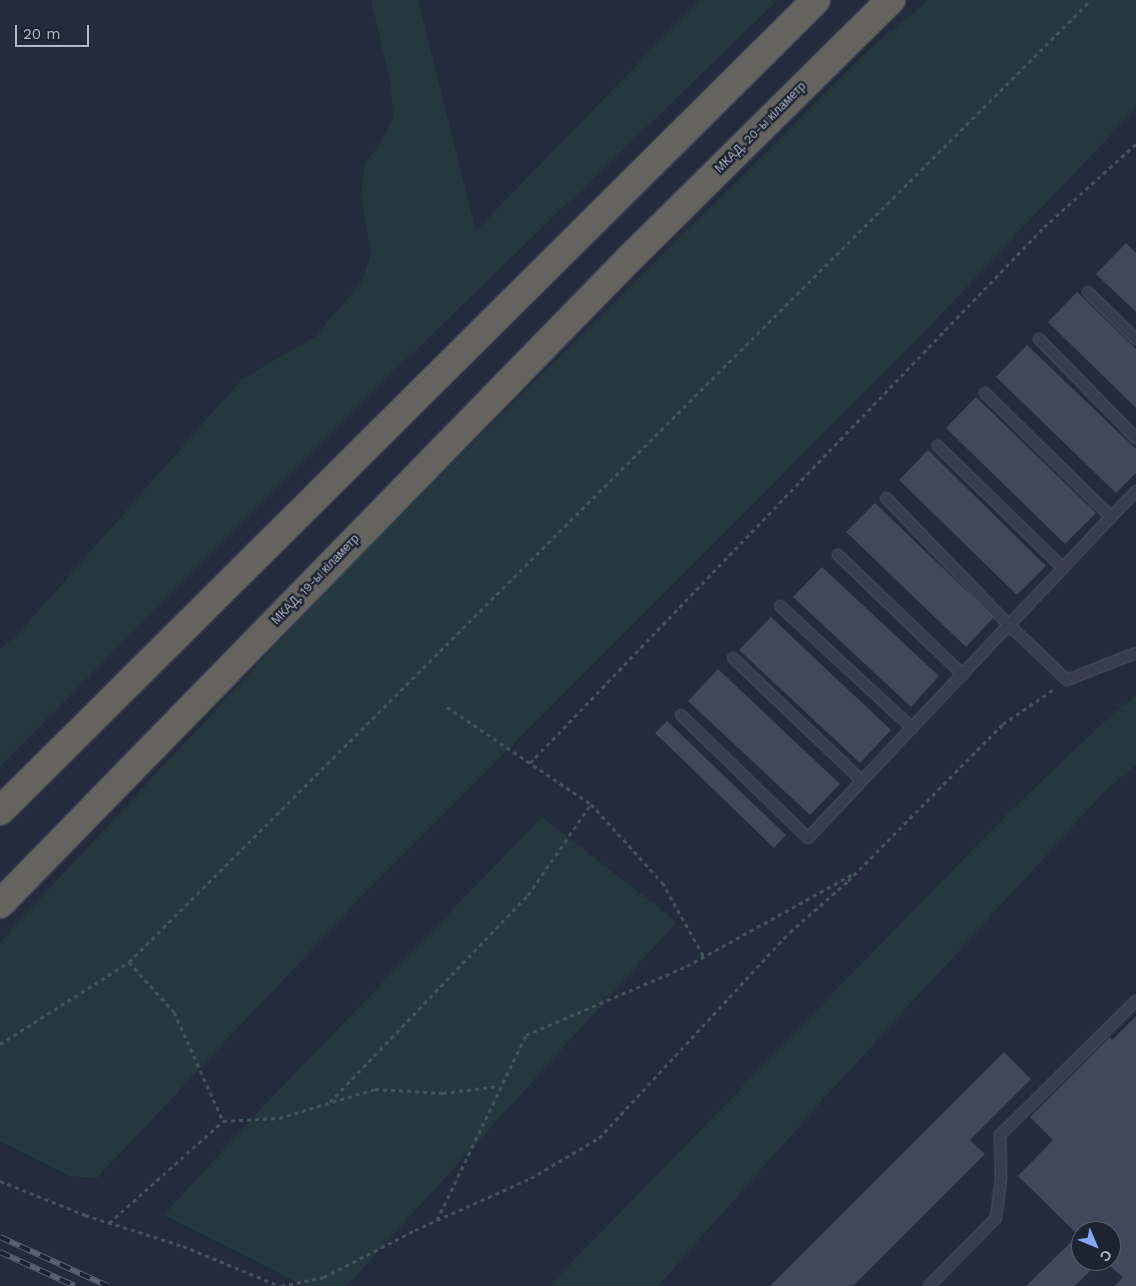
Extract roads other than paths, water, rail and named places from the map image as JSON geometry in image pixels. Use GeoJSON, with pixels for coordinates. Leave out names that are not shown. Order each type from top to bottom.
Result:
{"type":"FeatureCollection","features":[{"type":"Feature","properties":{"kind":"highway"},"geometry":{"type":"LineString","coordinates":[[0,811],[594,218],[816,0]]}},
{"type":"Feature","properties":{"kind":"highway","name":"МКАД, 20-ы кіламетр"},"geometry":{"type":"LineString","coordinates":[[632,257],[890,0]]}},
{"type":"Feature","properties":{"kind":"highway","name":"МКАД, 19-ы кіламетр"},"geometry":{"type":"LineString","coordinates":[[0,904],[632,257]]}},
{"type":"Feature","properties":{"kind":"lane"},"geometry":{"type":"LineString","coordinates":[[1088,292],[1136,339]]}},
{"type":"Feature","properties":{"kind":"lane"},"geometry":{"type":"LineString","coordinates":[[1039,339],[1136,438]]}},
{"type":"Feature","properties":{"kind":"lane"},"geometry":{"type":"LineString","coordinates":[[985,394],[1111,518]]}},
{"type":"Feature","properties":{"kind":"lane"},"geometry":{"type":"LineString","coordinates":[[938,446],[1063,568]]}},
{"type":"Feature","properties":{"kind":"lane"},"geometry":{"type":"LineString","coordinates":[[681,715],[808,838],[1136,491]]}},
{"type":"Feature","properties":{"kind":"lane"},"geometry":{"type":"LineString","coordinates":[[886,498],[1009,625],[1066,680],[1136,653]]}},
{"type":"Feature","properties":{"kind":"lane"},"geometry":{"type":"LineString","coordinates":[[838,556],[963,675]]}},
{"type":"Feature","properties":{"kind":"lane"},"geometry":{"type":"LineString","coordinates":[[780,606],[912,728]]}},
{"type":"Feature","properties":{"kind":"lane"},"geometry":{"type":"LineString","coordinates":[[733,658],[862,781]]}},
{"type":"Feature","properties":{"kind":"lane"},"geometry":{"type":"LineString","coordinates":[[928,1286],[996,1218],[1001,1178],[1000,1135],[1136,1001]]}},
{"type":"Feature","properties":{"kind":"railway"},"geometry":{"type":"LineString","coordinates":[[0,1237],[108,1286]]}},
{"type":"Feature","properties":{"kind":"railway"},"geometry":{"type":"LineString","coordinates":[[0,1252],[75,1286]]}}]}
